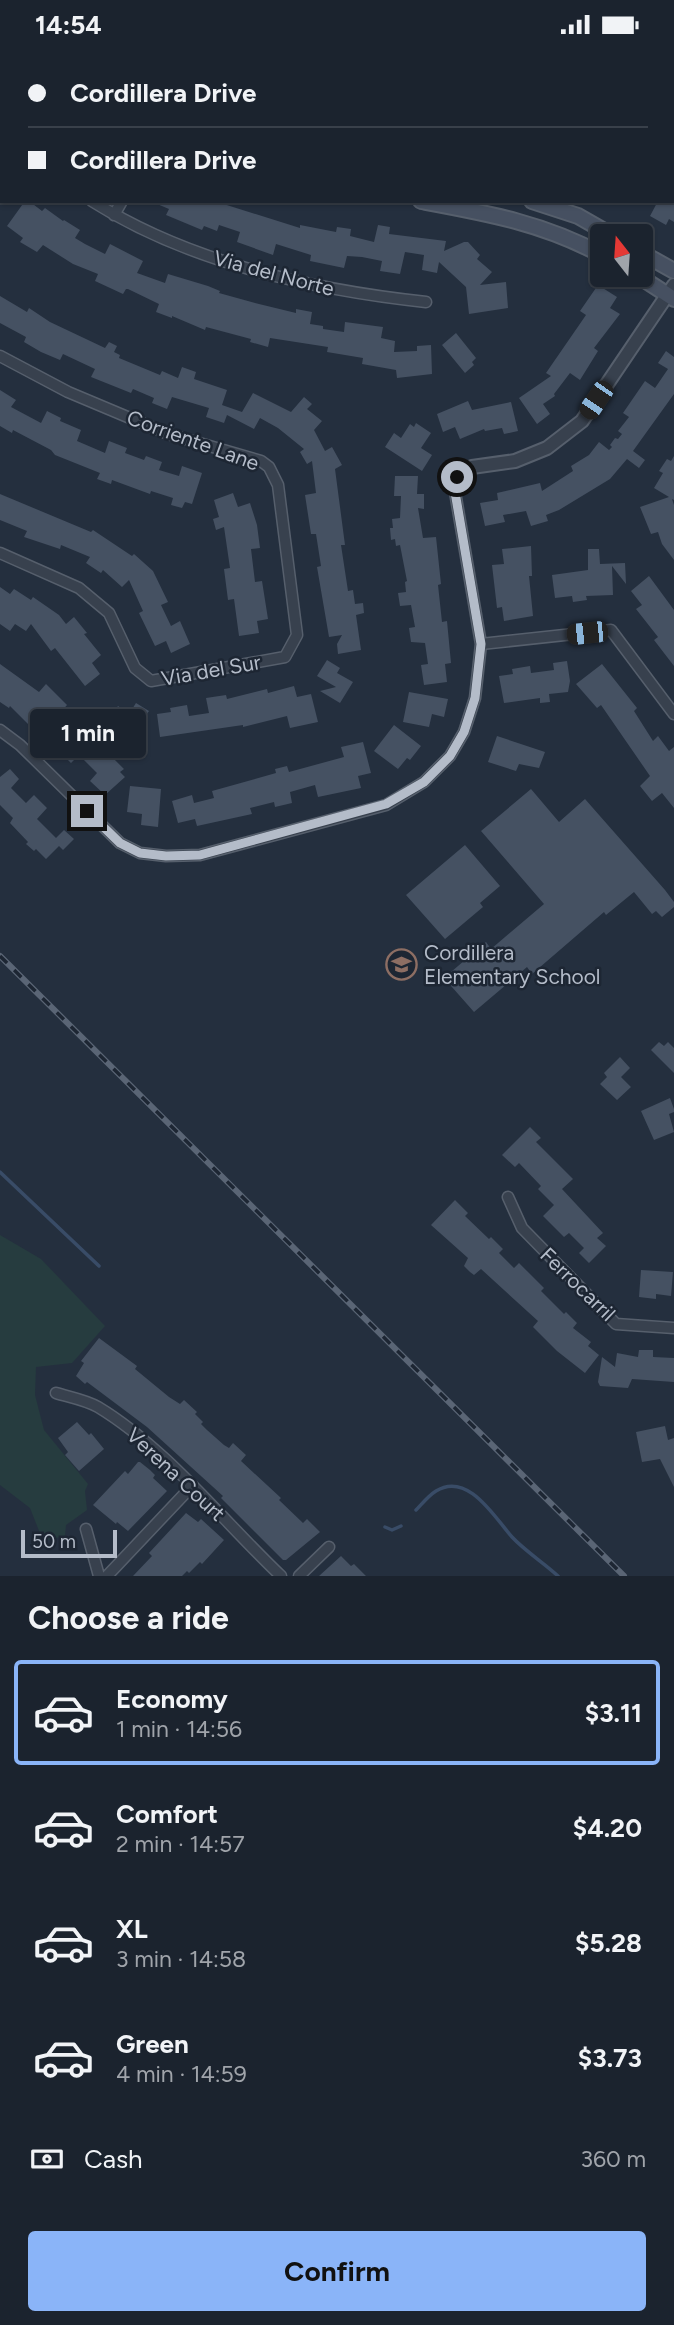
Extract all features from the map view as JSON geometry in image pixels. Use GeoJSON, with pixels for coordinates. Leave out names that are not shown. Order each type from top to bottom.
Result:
{"type":"FeatureCollection","features":[{"type":"Feature","properties":{"kind":"main road"},"geometry":{"type":"LineString","coordinates":[[432,203],[512,218],[590,249]]}},
{"type":"Feature","properties":{"kind":"main road"},"geometry":{"type":"LineString","coordinates":[[538,203],[578,216],[592,224]]}},
{"type":"Feature","properties":{"kind":"main road"},"geometry":{"type":"LineString","coordinates":[[653,259],[674,271]]}},
{"type":"Feature","properties":{"kind":"main road"},"geometry":{"type":"LineString","coordinates":[[653,283],[672,293]]}},
{"type":"Feature","properties":{"kind":"street","name":"Via del Norte"},"geometry":{"type":"LineString","coordinates":[[95,203],[114,215],[222,262],[361,295],[426,302]]}},
{"type":"Feature","properties":{"kind":"street"},"geometry":{"type":"LineString","coordinates":[[114,215],[121,203]]}},
{"type":"Feature","properties":{"kind":"street"},"geometry":{"type":"LineString","coordinates":[[0,730],[20,745],[120,843],[140,853],[166,856],[200,855],[386,804],[424,782],[450,756],[464,732],[475,698],[481,644],[455,492],[457,477],[472,467],[515,461],[547,448],[582,421],[672,293]]}},
{"type":"Feature","properties":{"kind":"street","name":"Corriente Lane"},"geometry":{"type":"LineString","coordinates":[[0,356],[68,392],[168,434],[250,457],[269,467],[278,485],[297,635]]}},
{"type":"Feature","properties":{"kind":"street","name":"Via del Sur"},"geometry":{"type":"LineString","coordinates":[[0,553],[79,589],[109,613],[135,668],[152,681],[285,657],[297,635]]}},
{"type":"Feature","properties":{"kind":"street"},"geometry":{"type":"LineString","coordinates":[[481,644],[611,630],[674,713]]}},
{"type":"Feature","properties":{"kind":"street","name":"Ferrocarril"},"geometry":{"type":"LineString","coordinates":[[508,1198],[522,1228],[616,1324],[674,1328]]}},
{"type":"Feature","properties":{"kind":"street","name":"Verena Court"},"geometry":{"type":"LineString","coordinates":[[56,1394],[95,1405],[135,1433],[281,1576]]}},
{"type":"Feature","properties":{"kind":"street"},"geometry":{"type":"LineString","coordinates":[[107,1576],[192,1486]]}},
{"type":"Feature","properties":{"kind":"street"},"geometry":{"type":"LineString","coordinates":[[86,1529],[99,1576]]}},
{"type":"Feature","properties":{"kind":"street"},"geometry":{"type":"LineString","coordinates":[[299,1576],[329,1547]]}},
{"type":"Feature","properties":{"kind":"green space"},"geometry":{"type":"Polygon","coordinates":[[[0,1235],[41,1259],[105,1326],[72,1363],[36,1367],[35,1395],[44,1430],[88,1484],[85,1491],[87,1510],[66,1525],[65,1536],[43,1541],[30,1508],[0,1485],[0,1235]]]}},
{"type":"Feature","properties":{"kind":"building"},"geometry":{"type":"Polygon","coordinates":[[[24,203],[32,203],[42,211],[45,208],[80,230],[75,238],[85,244],[105,254],[110,244],[143,261],[137,273],[165,283],[168,274],[259,304],[296,313],[296,309],[312,312],[310,324],[323,326],[323,329],[344,332],[345,322],[383,327],[381,338],[395,341],[394,352],[417,351],[417,346],[431,345],[432,374],[397,378],[396,370],[362,364],[363,358],[327,352],[328,347],[270,338],[268,347],[250,342],[251,339],[206,327],[205,330],[156,312],[159,304],[128,289],[123,294],[95,281],[98,274],[73,264],[43,245],[37,252],[20,242],[23,238],[7,226],[24,203]]]}},
{"type":"Feature","properties":{"kind":"building"},"geometry":{"type":"Polygon","coordinates":[[[155,203],[220,203],[300,228],[300,225],[336,232],[337,227],[351,229],[350,236],[374,242],[378,225],[390,227],[389,234],[446,241],[444,251],[468,242],[480,255],[477,259],[492,272],[480,285],[506,282],[508,308],[469,314],[466,287],[439,262],[437,273],[422,270],[424,255],[405,252],[400,274],[380,271],[382,261],[362,257],[347,256],[344,268],[310,261],[311,255],[276,244],[273,255],[237,242],[240,232],[219,225],[217,231],[204,226],[202,230],[166,215],[169,209],[155,203]]]}},
{"type":"Feature","properties":{"kind":"building"},"geometry":{"type":"Polygon","coordinates":[[[657,203],[674,203],[674,222],[669,219],[666,225],[650,216],[657,203]]]}},
{"type":"Feature","properties":{"kind":"building"},"geometry":{"type":"Polygon","coordinates":[[[597,287],[601,287],[617,297],[610,308],[620,314],[594,348],[598,351],[580,380],[570,373],[555,396],[543,404],[550,414],[537,424],[519,398],[551,376],[546,373],[586,315],[580,311],[597,287]]]}},
{"type":"Feature","properties":{"kind":"building"},"geometry":{"type":"Polygon","coordinates":[[[0,296],[27,312],[29,308],[50,322],[105,348],[109,342],[117,346],[114,352],[120,355],[119,358],[160,375],[162,371],[178,378],[182,367],[196,372],[194,379],[227,390],[222,405],[242,412],[253,393],[291,412],[304,397],[312,404],[307,409],[322,421],[314,430],[325,451],[332,447],[342,465],[335,469],[345,545],[341,545],[348,591],[353,590],[355,604],[363,603],[364,613],[356,615],[361,650],[338,654],[337,644],[342,635],[329,637],[317,567],[321,566],[316,534],[311,534],[305,495],[316,493],[312,461],[307,464],[300,452],[304,449],[278,428],[260,418],[254,429],[227,415],[224,423],[206,417],[209,408],[172,397],[167,409],[152,403],[154,398],[133,389],[131,393],[91,377],[95,369],[63,354],[60,360],[41,352],[24,342],[26,337],[0,323],[0,296]]]}},
{"type":"Feature","properties":{"kind":"building"},"geometry":{"type":"Polygon","coordinates":[[[456,333],[476,358],[472,362],[474,365],[465,373],[442,345],[456,333]]]}},
{"type":"Feature","properties":{"kind":"building"},"geometry":{"type":"Polygon","coordinates":[[[666,351],[674,357],[674,394],[633,451],[645,460],[639,468],[627,459],[610,479],[546,515],[548,521],[531,526],[526,511],[503,515],[505,522],[485,526],[480,503],[498,500],[497,493],[540,483],[542,491],[573,471],[571,466],[589,455],[599,442],[609,450],[615,438],[618,439],[622,434],[618,431],[629,417],[623,413],[645,381],[655,388],[668,369],[658,363],[666,351]]]}},
{"type":"Feature","properties":{"kind":"building"},"geometry":{"type":"Polygon","coordinates":[[[0,390],[16,400],[11,407],[41,423],[47,411],[61,418],[60,421],[81,430],[77,441],[105,453],[109,441],[127,448],[125,453],[144,460],[146,456],[162,462],[159,470],[179,476],[182,466],[202,473],[192,504],[185,502],[182,508],[171,505],[173,498],[151,491],[150,494],[112,480],[111,484],[97,479],[100,473],[55,455],[51,450],[0,426],[0,390]]]}},
{"type":"Feature","properties":{"kind":"building"},"geometry":{"type":"Polygon","coordinates":[[[468,401],[472,410],[511,402],[518,431],[504,434],[502,428],[484,429],[460,439],[455,427],[443,432],[437,414],[468,401]]]}},
{"type":"Feature","properties":{"kind":"building"},"geometry":{"type":"Polygon","coordinates":[[[416,423],[431,433],[421,448],[432,455],[422,471],[385,447],[394,433],[401,438],[410,424],[414,427],[416,423]]]}},
{"type":"Feature","properties":{"kind":"building"},"geometry":{"type":"Polygon","coordinates":[[[674,456],[674,560],[662,544],[658,532],[651,534],[640,507],[669,497],[654,488],[663,473],[659,471],[667,459],[671,461],[674,456]]]}},
{"type":"Feature","properties":{"kind":"building"},"geometry":{"type":"Polygon","coordinates":[[[395,476],[418,476],[417,494],[424,494],[424,509],[418,508],[423,538],[436,537],[442,622],[447,621],[451,663],[445,664],[447,682],[424,685],[421,665],[428,664],[425,643],[411,642],[409,628],[415,627],[411,605],[400,606],[398,593],[406,592],[407,581],[400,545],[396,546],[395,539],[391,540],[392,519],[400,518],[401,496],[394,496],[395,476]]]}},
{"type":"Feature","properties":{"kind":"building"},"geometry":{"type":"Polygon","coordinates":[[[233,493],[238,507],[250,503],[257,525],[260,548],[251,549],[255,582],[262,581],[268,619],[257,621],[259,633],[239,636],[234,599],[228,600],[224,569],[230,568],[224,527],[216,530],[213,519],[219,517],[214,500],[233,493]]]}},
{"type":"Feature","properties":{"kind":"building"},"geometry":{"type":"Polygon","coordinates":[[[0,494],[91,532],[93,530],[132,556],[134,554],[153,571],[168,602],[161,605],[171,626],[180,621],[190,644],[171,653],[166,641],[155,646],[139,613],[143,611],[129,580],[122,587],[103,570],[101,573],[86,563],[90,557],[61,545],[60,549],[24,537],[27,531],[0,520],[0,494]]]}},
{"type":"Feature","properties":{"kind":"building"},"geometry":{"type":"Polygon","coordinates":[[[531,546],[532,576],[529,576],[533,616],[504,621],[502,607],[497,608],[492,565],[504,564],[502,549],[531,546]]]}},
{"type":"Feature","properties":{"kind":"building"},"geometry":{"type":"Polygon","coordinates":[[[588,549],[599,549],[600,564],[625,563],[626,584],[612,566],[613,595],[586,596],[587,600],[573,602],[572,596],[555,598],[552,575],[588,570],[588,549]]]}},
{"type":"Feature","properties":{"kind":"building"},"geometry":{"type":"Polygon","coordinates":[[[649,576],[674,610],[674,666],[654,640],[658,637],[636,609],[642,605],[631,591],[649,576]]]}},
{"type":"Feature","properties":{"kind":"building"},"geometry":{"type":"Polygon","coordinates":[[[0,587],[10,594],[14,589],[31,600],[33,597],[59,615],[66,624],[74,617],[101,655],[92,663],[100,674],[85,686],[55,648],[51,651],[31,624],[26,631],[15,624],[10,631],[0,624],[0,587]]]}},
{"type":"Feature","properties":{"kind":"building"},"geometry":{"type":"Polygon","coordinates":[[[327,660],[340,668],[337,673],[353,682],[340,703],[320,691],[336,687],[317,676],[327,660]]]}},
{"type":"Feature","properties":{"kind":"building"},"geometry":{"type":"Polygon","coordinates":[[[567,661],[570,681],[568,692],[549,694],[550,702],[540,703],[540,698],[504,703],[499,676],[513,674],[512,669],[530,666],[531,673],[554,670],[553,663],[567,661]]]}},
{"type":"Feature","properties":{"kind":"building"},"geometry":{"type":"Polygon","coordinates":[[[0,664],[39,692],[46,684],[67,705],[60,713],[101,754],[105,750],[124,769],[120,772],[125,777],[105,795],[90,781],[97,773],[79,755],[71,763],[59,751],[62,748],[52,738],[54,735],[36,717],[29,725],[10,706],[9,708],[0,702],[0,664]]]}},
{"type":"Feature","properties":{"kind":"building"},"geometry":{"type":"Polygon","coordinates":[[[602,664],[637,708],[634,711],[653,741],[658,736],[669,751],[674,747],[674,808],[662,793],[652,801],[640,786],[650,776],[601,705],[597,708],[576,684],[602,664]]]}},
{"type":"Feature","properties":{"kind":"building"},"geometry":{"type":"Polygon","coordinates":[[[294,686],[297,697],[311,694],[318,722],[290,728],[287,716],[243,727],[160,737],[157,714],[171,712],[170,708],[187,705],[189,716],[209,713],[206,698],[226,695],[227,699],[267,689],[268,693],[294,686]]]}},
{"type":"Feature","properties":{"kind":"building"},"geometry":{"type":"Polygon","coordinates":[[[409,692],[448,699],[444,717],[432,714],[429,727],[403,722],[409,692]]]}},
{"type":"Feature","properties":{"kind":"building"},"geometry":{"type":"Polygon","coordinates":[[[136,703],[149,711],[136,730],[132,727],[126,735],[107,722],[118,706],[129,714],[136,703]]]}},
{"type":"Feature","properties":{"kind":"building"},"geometry":{"type":"Polygon","coordinates":[[[394,725],[421,746],[410,760],[407,758],[398,769],[374,751],[394,725]]]}},
{"type":"Feature","properties":{"kind":"building"},"geometry":{"type":"Polygon","coordinates":[[[497,736],[545,752],[539,768],[519,764],[516,771],[488,762],[497,736]]]}},
{"type":"Feature","properties":{"kind":"building"},"geometry":{"type":"Polygon","coordinates":[[[363,742],[371,773],[358,776],[361,788],[318,797],[315,785],[290,792],[292,803],[275,807],[274,802],[250,808],[252,814],[197,826],[195,819],[178,823],[172,801],[192,795],[194,803],[214,798],[212,791],[276,773],[275,769],[287,766],[289,772],[344,757],[341,747],[363,742]]]}},
{"type":"Feature","properties":{"kind":"building"},"geometry":{"type":"Polygon","coordinates":[[[10,769],[19,779],[11,788],[26,803],[34,795],[47,808],[37,819],[56,838],[64,830],[74,839],[63,850],[59,846],[46,859],[26,844],[28,842],[10,823],[13,818],[0,805],[0,777],[10,769]]]}},
{"type":"Feature","properties":{"kind":"building"},"geometry":{"type":"Polygon","coordinates":[[[130,786],[161,789],[158,827],[141,825],[142,814],[127,812],[130,786]]]}},
{"type":"Feature","properties":{"kind":"building"},"geometry":{"type":"Polygon","coordinates":[[[531,789],[559,822],[585,799],[665,890],[674,902],[674,907],[662,917],[656,911],[652,914],[634,892],[606,915],[604,912],[532,974],[527,967],[474,1012],[444,978],[486,942],[491,949],[544,904],[481,831],[531,789]]]}},
{"type":"Feature","properties":{"kind":"building"},"geometry":{"type":"Polygon","coordinates":[[[465,845],[500,886],[480,903],[483,907],[445,939],[406,895],[465,845]]]}},
{"type":"Feature","properties":{"kind":"building"},"geometry":{"type":"Polygon","coordinates":[[[659,1042],[664,1046],[668,1042],[674,1048],[674,1073],[651,1050],[659,1042]]]}},
{"type":"Feature","properties":{"kind":"building"},"geometry":{"type":"Polygon","coordinates":[[[620,1057],[630,1068],[621,1077],[631,1087],[617,1100],[600,1084],[607,1077],[604,1073],[620,1057]]]}},
{"type":"Feature","properties":{"kind":"building"},"geometry":{"type":"Polygon","coordinates":[[[670,1098],[674,1112],[669,1114],[674,1132],[654,1140],[641,1111],[670,1098]]]}},
{"type":"Feature","properties":{"kind":"building"},"geometry":{"type":"Polygon","coordinates":[[[530,1127],[541,1138],[536,1142],[573,1179],[562,1189],[603,1233],[597,1238],[606,1246],[589,1263],[579,1253],[584,1248],[569,1233],[564,1237],[543,1216],[554,1205],[538,1189],[541,1186],[519,1163],[515,1167],[502,1155],[530,1127]]]}},
{"type":"Feature","properties":{"kind":"building"},"geometry":{"type":"Polygon","coordinates":[[[455,1200],[468,1213],[465,1216],[503,1249],[499,1253],[514,1268],[519,1263],[544,1288],[541,1291],[577,1323],[573,1328],[591,1342],[588,1346],[599,1355],[585,1373],[533,1327],[538,1321],[481,1269],[474,1275],[470,1272],[464,1266],[468,1258],[431,1225],[455,1200]]]}},
{"type":"Feature","properties":{"kind":"building"},"geometry":{"type":"Polygon","coordinates":[[[641,1270],[673,1272],[671,1296],[656,1294],[656,1299],[639,1297],[641,1270]]]}},
{"type":"Feature","properties":{"kind":"building"},"geometry":{"type":"Polygon","coordinates":[[[99,1338],[137,1366],[135,1369],[169,1397],[180,1404],[184,1400],[197,1412],[195,1414],[203,1422],[201,1424],[224,1445],[229,1448],[233,1443],[246,1455],[241,1461],[281,1498],[279,1500],[303,1523],[307,1519],[320,1532],[283,1560],[221,1498],[223,1496],[147,1427],[76,1376],[84,1363],[81,1361],[99,1338]]]}},
{"type":"Feature","properties":{"kind":"building"},"geometry":{"type":"Polygon","coordinates":[[[639,1350],[653,1350],[653,1357],[674,1358],[674,1382],[632,1379],[628,1388],[600,1386],[598,1382],[602,1357],[615,1367],[617,1353],[638,1357],[639,1350]]]}},
{"type":"Feature","properties":{"kind":"building"},"geometry":{"type":"Polygon","coordinates":[[[77,1422],[89,1435],[91,1433],[104,1449],[79,1471],[65,1455],[68,1452],[58,1438],[77,1422]]]}},
{"type":"Feature","properties":{"kind":"building"},"geometry":{"type":"Polygon","coordinates":[[[665,1426],[668,1440],[674,1438],[674,1487],[660,1459],[642,1462],[636,1432],[665,1426]]]}},
{"type":"Feature","properties":{"kind":"building"},"geometry":{"type":"Polygon","coordinates":[[[138,1462],[155,1475],[153,1478],[167,1491],[128,1531],[93,1505],[125,1471],[128,1474],[138,1462]]]}},
{"type":"Feature","properties":{"kind":"building"},"geometry":{"type":"Polygon","coordinates":[[[186,1513],[198,1522],[201,1519],[224,1540],[202,1564],[200,1562],[182,1576],[133,1576],[152,1556],[149,1553],[186,1513]]]}},
{"type":"Feature","properties":{"kind":"building"},"geometry":{"type":"Polygon","coordinates":[[[341,1556],[351,1566],[354,1564],[366,1576],[319,1576],[341,1556]]]}},
{"type":"Feature","properties":{"kind":"waterway"},"geometry":{"type":"LineString","coordinates":[[0,1172],[99,1266]]}},
{"type":"Feature","properties":{"kind":"waterway"},"geometry":{"type":"LineString","coordinates":[[416,1510],[433,1493],[448,1486],[470,1492],[480,1499],[517,1542],[558,1576]]}},
{"type":"Feature","properties":{"kind":"waterway"},"geometry":{"type":"LineString","coordinates":[[385,1527],[392,1530],[401,1526]]}},
{"type":"Feature","properties":{"kind":"railway"},"geometry":{"type":"LineString","coordinates":[[0,956],[624,1576]]}},
{"type":"Feature","properties":{"kind":"place","name":"Cordillera Elementary School"},"geometry":{"type":"Point","coordinates":[401,964]}},
{"type":"Feature","properties":{"kind":"route"},"geometry":{"type":"LineString","coordinates":[[87,811],[120,843],[140,853],[166,856],[200,855],[386,804],[424,782],[450,756],[464,732],[475,698],[481,644],[455,492],[457,477]]}}]}
